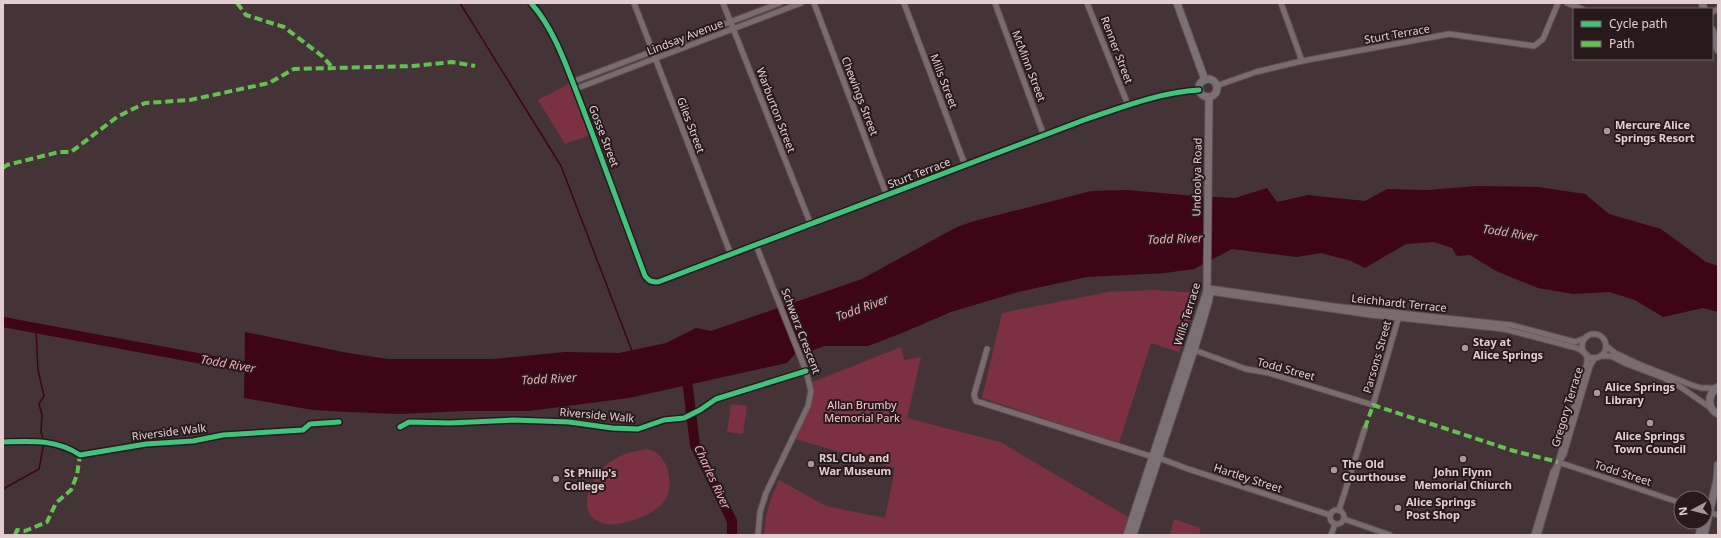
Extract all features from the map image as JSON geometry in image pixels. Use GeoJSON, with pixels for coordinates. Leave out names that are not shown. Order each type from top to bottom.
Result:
{"type":"FeatureCollection","features":[{"type":"Feature","properties":{"kind":"main road"},"geometry":{"type":"LineString","coordinates":[[1177,3],[1205,80]]}},
{"type":"Feature","properties":{"kind":"main road"},"geometry":{"type":"LineString","coordinates":[[1713,33],[1718,50]]}},
{"type":"Feature","properties":{"kind":"main road"},"geometry":{"type":"LineString","coordinates":[[1205,80],[1213,81],[1216,86],[1214,94],[1209,97],[1204,96],[1199,90],[1200,85],[1205,80]]}},
{"type":"Feature","properties":{"kind":"main road","name":"Undoolya Road"},"geometry":{"type":"LineString","coordinates":[[1208,288],[1209,97]]}},
{"type":"Feature","properties":{"kind":"main road","name":"Wills Terrace"},"geometry":{"type":"LineString","coordinates":[[1127,535],[1176,403],[1191,349],[1208,303],[1208,288]]}},
{"type":"Feature","properties":{"kind":"main road"},"geometry":{"type":"LineString","coordinates":[[1717,387],[1709,399],[1718,422]]}},
{"type":"Feature","properties":{"kind":"main road","name":"Wills Terrace"},"geometry":{"type":"LineString","coordinates":[[1133,535],[1156,458]]}},
{"type":"Feature","properties":{"kind":"main road"},"geometry":{"type":"LineString","coordinates":[[1713,493],[1718,478],[1718,465]]}},
{"type":"Feature","properties":{"kind":"street","name":"Gosse Street"},"geometry":{"type":"LineString","coordinates":[[531,3],[539,11],[552,32],[648,281]]}},
{"type":"Feature","properties":{"kind":"street","name":"Giles Street"},"geometry":{"type":"LineString","coordinates":[[634,3],[731,254]]}},
{"type":"Feature","properties":{"kind":"street","name":"Warburton Street"},"geometry":{"type":"LineString","coordinates":[[723,3],[811,225]]}},
{"type":"Feature","properties":{"kind":"street","name":"Lindsay Avenue"},"geometry":{"type":"LineString","coordinates":[[572,82],[780,3]]}},
{"type":"Feature","properties":{"kind":"street","name":"Lindsay Avenue"},"geometry":{"type":"LineString","coordinates":[[575,89],[655,60],[801,3]]}},
{"type":"Feature","properties":{"kind":"street","name":"Chewings Street"},"geometry":{"type":"LineString","coordinates":[[814,3],[887,196]]}},
{"type":"Feature","properties":{"kind":"street","name":"Mills Street"},"geometry":{"type":"LineString","coordinates":[[904,3],[965,165]]}},
{"type":"Feature","properties":{"kind":"street","name":"McMinn Street"},"geometry":{"type":"LineString","coordinates":[[995,3],[1044,136]]}},
{"type":"Feature","properties":{"kind":"street","name":"Renner Street"},"geometry":{"type":"LineString","coordinates":[[1087,3],[1128,105]]}},
{"type":"Feature","properties":{"kind":"street"},"geometry":{"type":"LineString","coordinates":[[1281,3],[1302,61]]}},
{"type":"Feature","properties":{"kind":"street","name":"Sturt Terrace"},"geometry":{"type":"LineString","coordinates":[[1216,86],[1256,72],[1302,61],[1449,34],[1534,46],[1543,39],[1558,3]]}},
{"type":"Feature","properties":{"kind":"street"},"geometry":{"type":"LineString","coordinates":[[1567,3],[1580,8]]}},
{"type":"Feature","properties":{"kind":"street","name":"Sturt Terrace"},"geometry":{"type":"LineString","coordinates":[[648,281],[658,282],[811,225],[965,165],[1128,105],[1175,93],[1199,90]]}},
{"type":"Feature","properties":{"kind":"street","name":"Schwarz Crescent"},"geometry":{"type":"LineString","coordinates":[[756,245],[804,365],[812,391],[808,406],[766,493],[760,512],[758,535]]}},
{"type":"Feature","properties":{"kind":"street","name":"Leichhardt Terrace"},"geometry":{"type":"LineString","coordinates":[[1208,288],[1399,316],[1504,329],[1577,348],[1586,354]]}},
{"type":"Feature","properties":{"kind":"street","name":"Leichhardt Terrace"},"geometry":{"type":"LineString","coordinates":[[1399,316],[1511,325],[1575,342],[1585,338]]}},
{"type":"Feature","properties":{"kind":"street","name":"Parsons Street"},"geometry":{"type":"LineString","coordinates":[[1373,405],[1399,316]]}},
{"type":"Feature","properties":{"kind":"street"},"geometry":{"type":"LineString","coordinates":[[1598,357],[1605,352],[1605,340],[1600,335],[1593,334],[1585,338],[1582,344],[1586,354],[1598,357],[1611,356],[1627,364],[1664,378],[1682,388],[1714,411]]}},
{"type":"Feature","properties":{"kind":"street"},"geometry":{"type":"LineString","coordinates":[[1606,346],[1615,353],[1636,363],[1689,384],[1700,388],[1717,387]]}},
{"type":"Feature","properties":{"kind":"street","name":"Hartley Street"},"geometry":{"type":"LineString","coordinates":[[987,349],[974,395],[976,402],[1156,458],[1330,515]]}},
{"type":"Feature","properties":{"kind":"street","name":"Todd Street"},"geometry":{"type":"LineString","coordinates":[[1191,349],[1246,369],[1269,373],[1373,405]]}},
{"type":"Feature","properties":{"kind":"street","name":"Gregory Terrace"},"geometry":{"type":"LineString","coordinates":[[1534,535],[1553,472],[1558,462],[1587,363],[1586,354]]}},
{"type":"Feature","properties":{"kind":"street","name":"Gregory Terrace"},"geometry":{"type":"LineString","coordinates":[[1538,535],[1557,473],[1558,462],[1564,454],[1590,366],[1598,357]]}},
{"type":"Feature","properties":{"kind":"street"},"geometry":{"type":"LineString","coordinates":[[1339,510],[1365,428]]}},
{"type":"Feature","properties":{"kind":"street","name":"Todd Street"},"geometry":{"type":"LineString","coordinates":[[1558,462],[1673,500]]}},
{"type":"Feature","properties":{"kind":"street"},"geometry":{"type":"LineString","coordinates":[[1339,510],[1344,514],[1344,519],[1341,524],[1334,524],[1330,521],[1330,515],[1333,511],[1339,510]]}},
{"type":"Feature","properties":{"kind":"street"},"geometry":{"type":"LineString","coordinates":[[1344,519],[1390,535]]}},
{"type":"Feature","properties":{"kind":"street"},"geometry":{"type":"LineString","coordinates":[[1331,535],[1334,524]]}},
{"type":"Feature","properties":{"kind":"green space"},"geometry":{"type":"Polygon","coordinates":[[[572,82],[593,134],[565,144],[538,100],[572,82]]]}},
{"type":"Feature","properties":{"kind":"green space"},"geometry":{"type":"Polygon","coordinates":[[[1154,290],[1199,293],[1179,352],[1151,343],[1119,443],[982,398],[1002,313],[1108,292],[1154,290]]]}},
{"type":"Feature","properties":{"kind":"green space","name":"Allan Brumby Memorial Park"},"geometry":{"type":"Polygon","coordinates":[[[901,347],[904,360],[921,357],[907,418],[1000,442],[1128,517],[1123,535],[764,535],[768,507],[779,480],[826,506],[885,518],[895,468],[792,438],[808,406],[810,383],[901,347]]]}},
{"type":"Feature","properties":{"kind":"green space"},"geometry":{"type":"Polygon","coordinates":[[[731,404],[747,406],[743,434],[727,432],[731,404]]]}},
{"type":"Feature","properties":{"kind":"green space"},"geometry":{"type":"Polygon","coordinates":[[[647,449],[655,452],[661,457],[668,472],[670,481],[669,489],[667,497],[662,504],[644,516],[619,524],[606,524],[595,519],[589,512],[587,503],[588,493],[599,473],[607,465],[622,455],[647,449]]]}},
{"type":"Feature","properties":{"kind":"green space"},"geometry":{"type":"Polygon","coordinates":[[[1174,519],[1201,528],[1199,535],[1170,535],[1174,519]]]}},
{"type":"Feature","properties":{"kind":"water"},"geometry":{"type":"Polygon","coordinates":[[[1478,186],[1538,187],[1585,194],[1609,214],[1661,229],[1706,262],[1718,266],[1718,312],[1703,308],[1663,317],[1635,300],[1609,292],[1573,294],[1538,288],[1496,271],[1470,255],[1457,256],[1452,248],[1434,242],[1406,244],[1365,268],[1351,261],[1321,253],[1297,257],[1232,249],[1194,269],[1165,273],[1087,277],[1018,292],[951,312],[868,346],[824,346],[811,351],[801,347],[787,363],[629,398],[529,411],[462,411],[400,414],[313,410],[244,398],[245,332],[348,353],[388,359],[493,359],[565,352],[619,353],[666,343],[696,328],[711,331],[862,279],[955,228],[971,222],[1091,191],[1127,190],[1235,198],[1267,188],[1277,202],[1308,195],[1365,201],[1387,189],[1427,190],[1478,186]]]}},
{"type":"Feature","properties":{"kind":"waterway"},"geometry":{"type":"LineString","coordinates":[[460,3],[561,166],[632,351]]}},
{"type":"Feature","properties":{"kind":"waterway","name":"Todd River"},"geometry":{"type":"LineString","coordinates":[[3,322],[257,369]]}},
{"type":"Feature","properties":{"kind":"waterway"},"geometry":{"type":"LineString","coordinates":[[3,489],[39,469],[44,442],[41,432],[42,415],[39,404],[44,396],[38,370],[36,329]]}},
{"type":"Feature","properties":{"kind":"waterway","name":"Charles River"},"geometry":{"type":"LineString","coordinates":[[686,372],[695,445],[732,521],[732,535]]}},
{"type":"Feature","properties":{"kind":"marked path"},"geometry":{"type":"LineString","coordinates":[[237,3],[246,15],[284,27],[322,56],[333,68]]}},
{"type":"Feature","properties":{"kind":"marked path"},"geometry":{"type":"LineString","coordinates":[[3,168],[7,165],[59,152],[71,152],[117,117],[145,103],[190,100],[269,83],[294,69],[413,66],[452,62],[475,66]]}},
{"type":"Feature","properties":{"kind":"marked path"},"geometry":{"type":"LineString","coordinates":[[1365,428],[1373,405],[1514,451],[1558,462]]}},
{"type":"Feature","properties":{"kind":"marked path"},"geometry":{"type":"LineString","coordinates":[[15,535],[17,530],[25,531],[47,522],[56,503],[71,490],[77,475],[80,455]]}},
{"type":"Feature","properties":{"kind":"cycle path"},"geometry":{"type":"LineString","coordinates":[[531,3],[547,25],[560,50],[645,276],[654,282],[658,282],[1084,120],[1155,97],[1184,91],[1199,90]]}},
{"type":"Feature","properties":{"kind":"cycle path","name":"Riverside Walk"},"geometry":{"type":"LineString","coordinates":[[400,427],[409,422],[450,423],[513,420],[569,422],[612,428],[638,429],[664,420],[684,418],[700,410],[716,399],[806,371]]}},
{"type":"Feature","properties":{"kind":"cycle path","name":"Riverside Walk"},"geometry":{"type":"LineString","coordinates":[[3,442],[43,442],[62,446],[80,455],[146,444],[193,441],[223,435],[303,430],[310,424],[339,422]]}},
{"type":"Feature","properties":{"kind":"place","name":"Mercure Alice Springs Resort"},"geometry":{"type":"Point","coordinates":[1607,131]}},
{"type":"Feature","properties":{"kind":"place","name":"Stay at Alice Springs"},"geometry":{"type":"Point","coordinates":[1465,348]}},
{"type":"Feature","properties":{"kind":"place","name":"Alice Springs Library"},"geometry":{"type":"Point","coordinates":[1597,393]}},
{"type":"Feature","properties":{"kind":"place","name":"Alice Springs Town Council"},"geometry":{"type":"Point","coordinates":[1650,423]}},
{"type":"Feature","properties":{"kind":"place","name":"John Flynn Memorial Chiurch"},"geometry":{"type":"Point","coordinates":[1463,459]}},
{"type":"Feature","properties":{"kind":"place","name":"RSL Club and War Museum"},"geometry":{"type":"Point","coordinates":[811,464]}},
{"type":"Feature","properties":{"kind":"place","name":"The Old Courthouse"},"geometry":{"type":"Point","coordinates":[1334,470]}},
{"type":"Feature","properties":{"kind":"place","name":"St Philip's College"},"geometry":{"type":"Point","coordinates":[556,479]}},
{"type":"Feature","properties":{"kind":"place","name":"Alice Springs Post Shop"},"geometry":{"type":"Point","coordinates":[1398,508]}}]}
